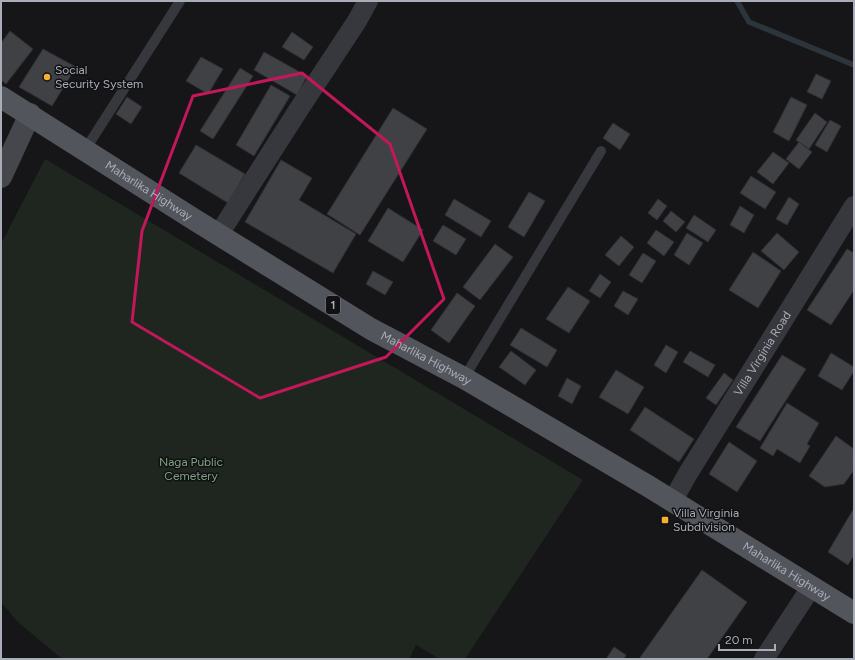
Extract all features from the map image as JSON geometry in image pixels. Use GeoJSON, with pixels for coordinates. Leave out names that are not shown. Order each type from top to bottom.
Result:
{"type":"FeatureCollection","features":[{"type":"Feature","properties":{"kind":"main road","name":"Maharlika Highway"},"geometry":{"type":"LineString","coordinates":[[1,97],[371,329],[464,378],[853,610]]}},
{"type":"Feature","properties":{"kind":"street"},"geometry":{"type":"LineString","coordinates":[[219,234],[357,21],[368,1]]}},
{"type":"Feature","properties":{"kind":"street"},"geometry":{"type":"LineString","coordinates":[[1,178],[30,114]]}},
{"type":"Feature","properties":{"kind":"street","name":"Villa Virginia Road"},"geometry":{"type":"LineString","coordinates":[[672,502],[687,475],[854,206]]}},
{"type":"Feature","properties":{"kind":"street"},"geometry":{"type":"LineString","coordinates":[[764,659],[812,586]]}},
{"type":"Feature","properties":{"kind":"lane"},"geometry":{"type":"LineString","coordinates":[[85,150],[180,1]]}},
{"type":"Feature","properties":{"kind":"lane"},"geometry":{"type":"LineString","coordinates":[[464,378],[600,151]]}},
{"type":"Feature","properties":{"kind":"highlighted area"},"geometry":{"type":"Polygon","coordinates":[[[302,73],[390,144],[444,299],[386,357],[260,398],[132,322],[142,231],[193,96],[302,73]]]}},
{"type":"Feature","properties":{"kind":"green space","name":"Naga Public Cemetery"},"geometry":{"type":"Polygon","coordinates":[[[45,159],[583,480],[465,659],[440,659],[416,645],[409,659],[62,659],[17,621],[1,602],[1,244],[45,159]]]}},
{"type":"Feature","properties":{"kind":"building"},"geometry":{"type":"Polygon","coordinates":[[[10,31],[33,49],[6,84],[1,80],[1,43],[10,31]]]}},
{"type":"Feature","properties":{"kind":"building"},"geometry":{"type":"Polygon","coordinates":[[[292,32],[313,47],[304,60],[282,47],[292,32]]]}},
{"type":"Feature","properties":{"kind":"building","name":"Social Security System"},"geometry":{"type":"Polygon","coordinates":[[[43,49],[76,67],[52,106],[19,87],[43,49]]]}},
{"type":"Feature","properties":{"kind":"building"},"geometry":{"type":"Polygon","coordinates":[[[264,52],[307,76],[297,95],[254,70],[264,52]]]}},
{"type":"Feature","properties":{"kind":"building"},"geometry":{"type":"Polygon","coordinates":[[[201,57],[223,69],[208,94],[186,81],[201,57]]]}},
{"type":"Feature","properties":{"kind":"building"},"geometry":{"type":"Polygon","coordinates":[[[240,68],[253,76],[213,139],[200,131],[240,68]]]}},
{"type":"Feature","properties":{"kind":"building"},"geometry":{"type":"Polygon","coordinates":[[[816,74],[831,81],[822,99],[807,92],[816,74]]]}},
{"type":"Feature","properties":{"kind":"building"},"geometry":{"type":"Polygon","coordinates":[[[271,85],[290,96],[254,156],[236,145],[271,85]]]}},
{"type":"Feature","properties":{"kind":"building"},"geometry":{"type":"Polygon","coordinates":[[[127,97],[142,107],[131,124],[116,114],[127,97]]]}},
{"type":"Feature","properties":{"kind":"building"},"geometry":{"type":"Polygon","coordinates":[[[791,97],[807,105],[789,141],[773,132],[791,97]]]}},
{"type":"Feature","properties":{"kind":"building"},"geometry":{"type":"Polygon","coordinates":[[[393,108],[427,129],[360,235],[327,214],[393,108]]]}},
{"type":"Feature","properties":{"kind":"building"},"geometry":{"type":"Polygon","coordinates":[[[815,113],[827,122],[809,149],[796,140],[815,113]]]}},
{"type":"Feature","properties":{"kind":"building"},"geometry":{"type":"Polygon","coordinates":[[[830,120],[841,126],[827,152],[815,145],[830,120]]]}},
{"type":"Feature","properties":{"kind":"building"},"geometry":{"type":"Polygon","coordinates":[[[613,123],[630,134],[620,150],[603,138],[613,123]]]}},
{"type":"Feature","properties":{"kind":"building"},"geometry":{"type":"Polygon","coordinates":[[[799,142],[812,152],[799,169],[786,159],[799,142]]]}},
{"type":"Feature","properties":{"kind":"building"},"geometry":{"type":"Polygon","coordinates":[[[196,145],[245,174],[228,203],[179,173],[196,145]]]}},
{"type":"Feature","properties":{"kind":"building"},"geometry":{"type":"Polygon","coordinates":[[[773,152],[789,163],[773,184],[757,172],[773,152]]]}},
{"type":"Feature","properties":{"kind":"building"},"geometry":{"type":"Polygon","coordinates":[[[281,160],[312,178],[299,200],[356,234],[333,273],[245,222],[281,160]]]}},
{"type":"Feature","properties":{"kind":"building"},"geometry":{"type":"Polygon","coordinates":[[[751,176],[776,192],[765,209],[740,193],[751,176]]]}},
{"type":"Feature","properties":{"kind":"building"},"geometry":{"type":"Polygon","coordinates":[[[529,192],[545,201],[524,237],[508,227],[529,192]]]}},
{"type":"Feature","properties":{"kind":"building"},"geometry":{"type":"Polygon","coordinates":[[[789,197],[799,204],[787,225],[776,219],[789,197]]]}},
{"type":"Feature","properties":{"kind":"building"},"geometry":{"type":"Polygon","coordinates":[[[454,199],[491,221],[481,237],[445,215],[454,199]]]}},
{"type":"Feature","properties":{"kind":"building"},"geometry":{"type":"Polygon","coordinates":[[[658,199],[667,206],[657,220],[648,213],[658,199]]]}},
{"type":"Feature","properties":{"kind":"building"},"geometry":{"type":"Polygon","coordinates":[[[740,206],[754,215],[744,233],[730,225],[740,206]]]}},
{"type":"Feature","properties":{"kind":"building"},"geometry":{"type":"Polygon","coordinates":[[[388,208],[423,230],[403,262],[368,241],[388,208]]]}},
{"type":"Feature","properties":{"kind":"building"},"geometry":{"type":"Polygon","coordinates":[[[671,211],[685,222],[676,232],[663,221],[671,211]]]}},
{"type":"Feature","properties":{"kind":"building"},"geometry":{"type":"Polygon","coordinates":[[[694,215],[716,230],[708,242],[686,228],[694,215]]]}},
{"type":"Feature","properties":{"kind":"building"},"geometry":{"type":"Polygon","coordinates":[[[443,225],[466,239],[456,255],[433,241],[443,225]]]}},
{"type":"Feature","properties":{"kind":"building"},"geometry":{"type":"Polygon","coordinates":[[[656,230],[674,242],[664,256],[647,243],[656,230]]]}},
{"type":"Feature","properties":{"kind":"building"},"geometry":{"type":"Polygon","coordinates":[[[687,233],[703,243],[689,265],[674,255],[687,233]]]}},
{"type":"Feature","properties":{"kind":"building"},"geometry":{"type":"Polygon","coordinates":[[[777,233],[799,252],[784,270],[761,251],[777,233]]]}},
{"type":"Feature","properties":{"kind":"building"},"geometry":{"type":"Polygon","coordinates":[[[621,236],[634,247],[619,266],[605,255],[621,236]]]}},
{"type":"Feature","properties":{"kind":"building"},"geometry":{"type":"Polygon","coordinates":[[[495,244],[513,257],[480,300],[463,287],[495,244]]]}},
{"type":"Feature","properties":{"kind":"building"},"geometry":{"type":"Polygon","coordinates":[[[847,249],[854,253],[854,290],[831,325],[807,310],[847,249]]]}},
{"type":"Feature","properties":{"kind":"building"},"geometry":{"type":"Polygon","coordinates":[[[753,252],[781,271],[758,308],[729,290],[753,252]]]}},
{"type":"Feature","properties":{"kind":"building"},"geometry":{"type":"Polygon","coordinates":[[[643,253],[656,261],[642,283],[629,275],[643,253]]]}},
{"type":"Feature","properties":{"kind":"building"},"geometry":{"type":"Polygon","coordinates":[[[373,271],[393,282],[385,295],[366,284],[373,271]]]}},
{"type":"Feature","properties":{"kind":"building"},"geometry":{"type":"Polygon","coordinates":[[[600,274],[611,282],[600,298],[589,291],[600,274]]]}},
{"type":"Feature","properties":{"kind":"building"},"geometry":{"type":"Polygon","coordinates":[[[568,287],[590,301],[569,333],[546,319],[568,287]]]}},
{"type":"Feature","properties":{"kind":"building"},"geometry":{"type":"Polygon","coordinates":[[[623,291],[638,299],[628,315],[614,306],[623,291]]]}},
{"type":"Feature","properties":{"kind":"building"},"geometry":{"type":"Polygon","coordinates":[[[457,293],[475,306],[449,343],[431,330],[457,293]]]}},
{"type":"Feature","properties":{"kind":"building"},"geometry":{"type":"Polygon","coordinates":[[[521,328],[557,350],[547,367],[510,345],[521,328]]]}},
{"type":"Feature","properties":{"kind":"building"},"geometry":{"type":"Polygon","coordinates":[[[666,345],[678,352],[666,373],[654,365],[666,345]]]}},
{"type":"Feature","properties":{"kind":"building"},"geometry":{"type":"Polygon","coordinates":[[[511,351],[536,370],[525,385],[499,367],[511,351]]]}},
{"type":"Feature","properties":{"kind":"building"},"geometry":{"type":"Polygon","coordinates":[[[690,351],[715,365],[708,377],[683,362],[690,351]]]}},
{"type":"Feature","properties":{"kind":"building"},"geometry":{"type":"Polygon","coordinates":[[[831,353],[854,367],[854,371],[842,390],[818,376],[831,353]]]}},
{"type":"Feature","properties":{"kind":"building"},"geometry":{"type":"Polygon","coordinates":[[[782,355],[806,369],[760,441],[736,427],[782,355]]]}},
{"type":"Feature","properties":{"kind":"building"},"geometry":{"type":"Polygon","coordinates":[[[616,370],[644,387],[628,414],[599,397],[616,370]]]}},
{"type":"Feature","properties":{"kind":"building"},"geometry":{"type":"Polygon","coordinates":[[[724,373],[733,380],[716,405],[706,398],[724,373]]]}},
{"type":"Feature","properties":{"kind":"building"},"geometry":{"type":"Polygon","coordinates":[[[567,378],[581,386],[572,404],[558,396],[567,378]]]}},
{"type":"Feature","properties":{"kind":"building"},"geometry":{"type":"Polygon","coordinates":[[[787,403],[819,423],[807,444],[810,446],[800,463],[777,449],[773,456],[760,448],[787,403]]]}},
{"type":"Feature","properties":{"kind":"building"},"geometry":{"type":"Polygon","coordinates":[[[645,407],[694,439],[679,462],[630,430],[645,407]]]}},
{"type":"Feature","properties":{"kind":"building"},"geometry":{"type":"Polygon","coordinates":[[[836,436],[854,449],[854,470],[844,484],[825,487],[809,476],[836,436]]]}},
{"type":"Feature","properties":{"kind":"building"},"geometry":{"type":"Polygon","coordinates":[[[729,442],[757,461],[737,492],[709,474],[729,442]]]}},
{"type":"Feature","properties":{"kind":"building"},"geometry":{"type":"Polygon","coordinates":[[[854,508],[854,555],[848,565],[828,552],[854,508]]]}},
{"type":"Feature","properties":{"kind":"building"},"geometry":{"type":"Polygon","coordinates":[[[702,570],[747,602],[707,659],[639,659],[702,570]]]}},
{"type":"Feature","properties":{"kind":"building"},"geometry":{"type":"Polygon","coordinates":[[[614,647],[626,655],[624,659],[606,659],[614,647]]]}},
{"type":"Feature","properties":{"kind":"waterway"},"geometry":{"type":"LineString","coordinates":[[737,1],[749,22],[854,65]]}},
{"type":"Feature","properties":{"kind":"place","name":"Social Security System"},"geometry":{"type":"Point","coordinates":[47,77]}},
{"type":"Feature","properties":{"kind":"place","name":"Villa Virginia Subdivision"},"geometry":{"type":"Point","coordinates":[665,520]}}]}
